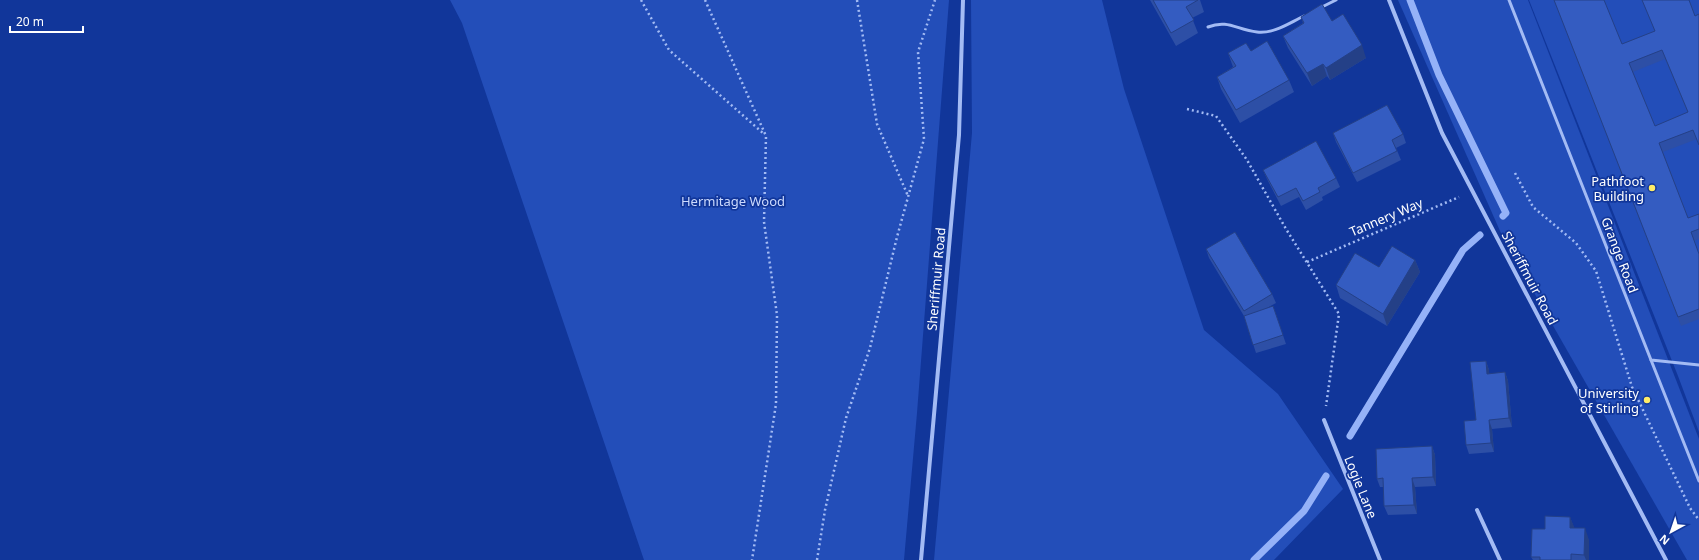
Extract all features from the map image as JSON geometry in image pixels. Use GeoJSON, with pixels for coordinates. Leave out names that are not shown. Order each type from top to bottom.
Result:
{"type":"FeatureCollection","features":[{"type":"Feature","properties":{"kind":"street","name":"Sheriffmuir Road"},"geometry":{"type":"LineString","coordinates":[[920,560],[959,135],[963,0]]}},
{"type":"Feature","properties":{"kind":"street","name":"Sheriffmuir Road"},"geometry":{"type":"LineString","coordinates":[[1388,0],[1442,132],[1666,560]]}},
{"type":"Feature","properties":{"kind":"street","name":"Logie Lane"},"geometry":{"type":"LineString","coordinates":[[1324,420],[1380,560]]}},
{"type":"Feature","properties":{"kind":"street"},"geometry":{"type":"LineString","coordinates":[[1477,510],[1500,560]]}},
{"type":"Feature","properties":{"kind":"lane"},"geometry":{"type":"LineString","coordinates":[[1316,10],[1336,0]]}},
{"type":"Feature","properties":{"kind":"lane","name":"Grange Road"},"geometry":{"type":"LineString","coordinates":[[1510,0],[1699,481]]}},
{"type":"Feature","properties":{"kind":"lane"},"geometry":{"type":"LineString","coordinates":[[1208,27],[1217,23],[1230,24],[1257,32],[1269,31],[1310,13]]}},
{"type":"Feature","properties":{"kind":"lane"},"geometry":{"type":"LineString","coordinates":[[1651,360],[1699,366]]}},
{"type":"Feature","properties":{"kind":"path"},"geometry":{"type":"LineString","coordinates":[[641,0],[669,50],[766,136]]}},
{"type":"Feature","properties":{"kind":"path"},"geometry":{"type":"LineString","coordinates":[[705,0],[766,136],[764,222],[777,315],[776,404],[752,560]]}},
{"type":"Feature","properties":{"kind":"path"},"geometry":{"type":"LineString","coordinates":[[857,0],[877,124],[908,196]]}},
{"type":"Feature","properties":{"kind":"path"},"geometry":{"type":"LineString","coordinates":[[817,560],[825,510],[846,418],[870,348],[908,196],[924,139],[918,52],[935,0]]}},
{"type":"Feature","properties":{"kind":"path"},"geometry":{"type":"LineString","coordinates":[[1187,109],[1216,116],[1247,160],[1339,314],[1324,420]]}},
{"type":"Feature","properties":{"kind":"path"},"geometry":{"type":"LineString","coordinates":[[1515,173],[1533,207],[1576,243],[1596,271],[1632,387],[1690,508],[1699,520]]}},
{"type":"Feature","properties":{"kind":"path","name":"Tannery Way"},"geometry":{"type":"LineString","coordinates":[[1307,262],[1473,191]]}},
{"type":"Feature","properties":{"kind":"green space","name":"Hermitage Wood"},"geometry":{"type":"Polygon","coordinates":[[[450,0],[949,0],[904,560],[644,560],[462,23],[450,0]]]}},
{"type":"Feature","properties":{"kind":"green space"},"geometry":{"type":"Polygon","coordinates":[[[971,0],[1102,0],[1124,89],[1204,330],[1278,394],[1343,489],[1274,560],[934,560],[972,133],[971,0]]]}},
{"type":"Feature","properties":{"kind":"green space"},"geometry":{"type":"Polygon","coordinates":[[[1398,0],[1528,0],[1699,439],[1699,560],[1687,560],[1504,240],[1398,0]]]}},
{"type":"Feature","properties":{"kind":"green space"},"geometry":{"type":"Polygon","coordinates":[[[1529,0],[1699,0],[1699,432],[1678,376],[1529,0]]]}},
{"type":"Feature","properties":{"kind":"building"},"geometry":{"type":"Polygon","coordinates":[[[1153,0],[1198,0],[1186,7],[1194,20],[1171,33],[1153,0]]]}},
{"type":"Feature","properties":{"kind":"building","name":"Pathfoot Building"},"geometry":{"type":"Polygon","coordinates":[[[1554,0],[1604,0],[1622,44],[1655,31],[1642,0],[1689,0],[1695,16],[1699,14],[1699,145],[1693,130],[1659,143],[1688,218],[1699,214],[1699,229],[1691,232],[1699,254],[1699,309],[1678,317],[1554,0]],[[1662,50],[1629,63],[1655,126],[1688,112],[1662,50]]]}},
{"type":"Feature","properties":{"kind":"building"},"geometry":{"type":"Polygon","coordinates":[[[1322,4],[1332,21],[1343,14],[1362,45],[1326,68],[1323,64],[1307,73],[1283,36],[1304,23],[1301,17],[1322,4]]]}},
{"type":"Feature","properties":{"kind":"building"},"geometry":{"type":"Polygon","coordinates":[[[1267,41],[1289,80],[1236,110],[1217,77],[1236,66],[1228,53],[1246,43],[1251,51],[1267,41]]]}},
{"type":"Feature","properties":{"kind":"building"},"geometry":{"type":"Polygon","coordinates":[[[1387,105],[1403,134],[1392,140],[1397,151],[1353,173],[1333,133],[1387,105]]]}},
{"type":"Feature","properties":{"kind":"building"},"geometry":{"type":"Polygon","coordinates":[[[1316,141],[1336,178],[1318,188],[1320,192],[1303,201],[1296,188],[1278,197],[1263,170],[1316,141]]]}},
{"type":"Feature","properties":{"kind":"building"},"geometry":{"type":"Polygon","coordinates":[[[1235,232],[1272,294],[1244,311],[1206,249],[1235,232]]]}},
{"type":"Feature","properties":{"kind":"building"},"geometry":{"type":"Polygon","coordinates":[[[1392,246],[1415,260],[1383,314],[1336,285],[1355,253],[1379,267],[1392,246]]]}},
{"type":"Feature","properties":{"kind":"building"},"geometry":{"type":"Polygon","coordinates":[[[1273,306],[1283,335],[1253,345],[1244,316],[1273,306]]]}},
{"type":"Feature","properties":{"kind":"building"},"geometry":{"type":"Polygon","coordinates":[[[1486,361],[1487,374],[1505,372],[1509,418],[1489,420],[1491,443],[1466,445],[1464,421],[1476,420],[1470,362],[1486,361]]]}},
{"type":"Feature","properties":{"kind":"building"},"geometry":{"type":"Polygon","coordinates":[[[1432,446],[1433,477],[1412,478],[1414,505],[1384,506],[1383,478],[1377,479],[1376,449],[1432,446]]]}},
{"type":"Feature","properties":{"kind":"building"},"geometry":{"type":"Polygon","coordinates":[[[1545,516],[1570,517],[1570,528],[1585,528],[1584,555],[1571,554],[1571,560],[1540,560],[1540,557],[1531,557],[1532,529],[1545,529],[1545,516]]]}},
{"type":"Feature","properties":{"kind":"waterway"},"geometry":{"type":"LineString","coordinates":[[1410,0],[1439,75],[1506,213],[1503,216]]}},
{"type":"Feature","properties":{"kind":"waterway"},"geometry":{"type":"LineString","coordinates":[[1350,436],[1463,250],[1480,235]]}},
{"type":"Feature","properties":{"kind":"waterway"},"geometry":{"type":"LineString","coordinates":[[1254,560],[1304,511],[1326,476]]}},
{"type":"Feature","properties":{"kind":"place","name":"Pathfoot Building"},"geometry":{"type":"Point","coordinates":[1652,188]}},
{"type":"Feature","properties":{"kind":"place","name":"University of Stirling"},"geometry":{"type":"Point","coordinates":[1647,400]}}]}
